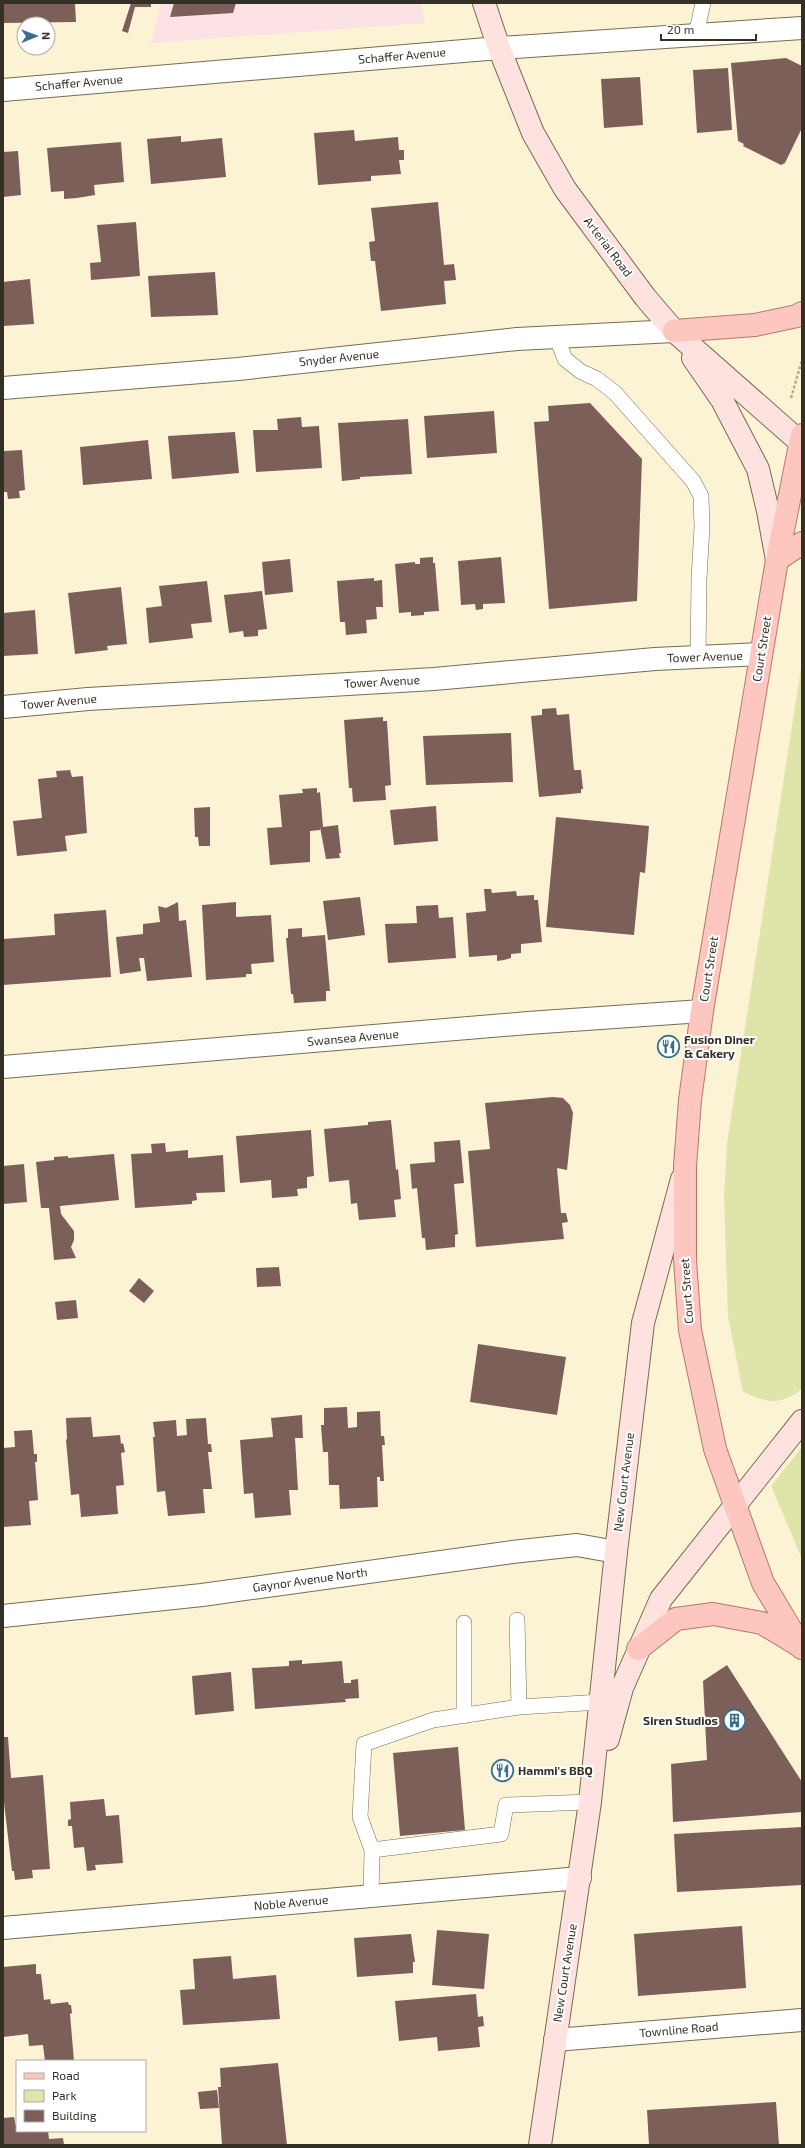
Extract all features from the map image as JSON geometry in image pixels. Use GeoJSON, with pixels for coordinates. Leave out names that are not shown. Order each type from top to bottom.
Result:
{"type":"FeatureCollection","features":[{"type":"Feature","properties":{"kind":"main road","name":"Arterial Road"},"geometry":{"type":"LineString","coordinates":[[484,3],[499,48],[533,133],[565,189],[645,297],[674,331],[801,440]]}},
{"type":"Feature","properties":{"kind":"main road"},"geometry":{"type":"LineString","coordinates":[[674,331],[755,325],[797,316],[802,313]]}},
{"type":"Feature","properties":{"kind":"main road"},"geometry":{"type":"LineString","coordinates":[[674,331],[722,400],[758,469],[768,511],[777,560],[802,543]]}},
{"type":"Feature","properties":{"kind":"main road","name":"Court Street"},"geometry":{"type":"LineString","coordinates":[[801,440],[777,560],[702,1011],[690,1100],[685,1166],[685,1260],[690,1330],[715,1449],[763,1583],[802,1647]]}},
{"type":"Feature","properties":{"kind":"main road","name":"New Court Avenue"},"geometry":{"type":"LineString","coordinates":[[540,2145],[590,1802],[642,1323],[685,1166]]}},
{"type":"Feature","properties":{"kind":"main road","name":"New Court Avenue"},"geometry":{"type":"LineString","coordinates":[[590,1802],[622,1688],[660,1599],[735,1503],[802,1421]]}},
{"type":"Feature","properties":{"kind":"main road"},"geometry":{"type":"LineString","coordinates":[[638,1649],[676,1619],[713,1614],[762,1623],[802,1647]]}},
{"type":"Feature","properties":{"kind":"street","name":"Schaffer Avenue"},"geometry":{"type":"LineString","coordinates":[[3,90],[499,48],[802,28]]}},
{"type":"Feature","properties":{"kind":"street","name":"Snyder Avenue"},"geometry":{"type":"LineString","coordinates":[[3,388],[238,369],[517,339],[674,331]]}},
{"type":"Feature","properties":{"kind":"street","name":"Tower Avenue"},"geometry":{"type":"LineString","coordinates":[[3,707],[88,699],[434,679],[655,659],[761,654]]}},
{"type":"Feature","properties":{"kind":"street","name":"Swansea Avenue"},"geometry":{"type":"LineString","coordinates":[[3,1067],[528,1023],[702,1011]]}},
{"type":"Feature","properties":{"kind":"street","name":"Gaynor Avenue North"},"geometry":{"type":"LineString","coordinates":[[3,1616],[202,1595],[512,1552],[577,1545],[616,1552]]}},
{"type":"Feature","properties":{"kind":"street","name":"Noble Avenue"},"geometry":{"type":"LineString","coordinates":[[3,1928],[580,1878]]}},
{"type":"Feature","properties":{"kind":"street","name":"Townline Road"},"geometry":{"type":"LineString","coordinates":[[555,2040],[802,2020]]}},
{"type":"Feature","properties":{"kind":"lane"},"geometry":{"type":"LineString","coordinates":[[696,35],[703,3]]}},
{"type":"Feature","properties":{"kind":"lane"},"geometry":{"type":"LineString","coordinates":[[556,336],[565,359],[580,371],[597,379],[615,393],[693,481],[701,496],[702,527],[699,579],[698,657]]}},
{"type":"Feature","properties":{"kind":"lane"},"geometry":{"type":"LineString","coordinates":[[517,1620],[519,1707]]}},
{"type":"Feature","properties":{"kind":"lane"},"geometry":{"type":"LineString","coordinates":[[464,1623],[464,1716]]}},
{"type":"Feature","properties":{"kind":"lane"},"geometry":{"type":"LineString","coordinates":[[371,1896],[372,1850],[360,1817],[364,1744],[432,1720],[519,1707],[601,1702]]}},
{"type":"Feature","properties":{"kind":"lane"},"geometry":{"type":"LineString","coordinates":[[372,1850],[501,1834],[506,1805],[590,1802]]}},
{"type":"Feature","properties":{"kind":"path"},"geometry":{"type":"LineString","coordinates":[[791,398],[802,360]]}},
{"type":"Feature","properties":{"kind":"shaded area"},"geometry":{"type":"Polygon","coordinates":[[[161,3],[421,3],[425,23],[151,43],[161,3]]]}},
{"type":"Feature","properties":{"kind":"green space"},"geometry":{"type":"Polygon","coordinates":[[[802,662],[802,1389],[786,1398],[773,1401],[760,1399],[743,1392],[728,1316],[724,1196],[727,1143],[802,662]]]}},
{"type":"Feature","properties":{"kind":"green space"},"geometry":{"type":"Polygon","coordinates":[[[802,1447],[802,1559],[771,1486],[802,1447]]]}},
{"type":"Feature","properties":{"kind":"building"},"geometry":{"type":"Polygon","coordinates":[[[3,3],[75,3],[76,22],[56,22],[56,16],[16,16],[16,23],[3,23],[3,3]]]}},
{"type":"Feature","properties":{"kind":"building"},"geometry":{"type":"Polygon","coordinates":[[[131,3],[151,3],[151,7],[135,7],[128,33],[122,31],[131,3]]]}},
{"type":"Feature","properties":{"kind":"building"},"geometry":{"type":"Polygon","coordinates":[[[174,3],[236,3],[233,13],[170,17],[174,3]]]}},
{"type":"Feature","properties":{"kind":"building"},"geometry":{"type":"Polygon","coordinates":[[[786,58],[802,66],[802,128],[785,163],[781,165],[743,146],[744,144],[738,141],[731,63],[786,58]]]}},
{"type":"Feature","properties":{"kind":"building"},"geometry":{"type":"Polygon","coordinates":[[[728,68],[732,130],[697,133],[693,70],[728,68]]]}},
{"type":"Feature","properties":{"kind":"building"},"geometry":{"type":"Polygon","coordinates":[[[640,77],[643,125],[604,128],[601,79],[640,77]]]}},
{"type":"Feature","properties":{"kind":"building"},"geometry":{"type":"Polygon","coordinates":[[[354,130],[355,141],[398,137],[399,150],[404,150],[404,160],[399,160],[401,174],[371,176],[371,181],[318,185],[314,133],[354,130]]]}},
{"type":"Feature","properties":{"kind":"building"},"geometry":{"type":"Polygon","coordinates":[[[181,136],[181,142],[222,138],[226,177],[151,184],[147,139],[181,136]]]}},
{"type":"Feature","properties":{"kind":"building"},"geometry":{"type":"Polygon","coordinates":[[[121,142],[124,182],[94,185],[95,195],[77,198],[64,199],[64,191],[51,192],[47,148],[121,142]]]}},
{"type":"Feature","properties":{"kind":"building"},"geometry":{"type":"Polygon","coordinates":[[[18,151],[21,195],[3,197],[3,152],[18,151]]]}},
{"type":"Feature","properties":{"kind":"building"},"geometry":{"type":"Polygon","coordinates":[[[438,202],[444,265],[454,264],[456,280],[444,281],[446,304],[381,311],[375,261],[371,261],[369,242],[375,241],[371,208],[438,202]]]}},
{"type":"Feature","properties":{"kind":"building"},"geometry":{"type":"Polygon","coordinates":[[[136,222],[140,276],[91,280],[90,263],[101,262],[97,225],[136,222]]]}},
{"type":"Feature","properties":{"kind":"building"},"geometry":{"type":"Polygon","coordinates":[[[215,272],[218,315],[151,317],[148,276],[215,272]]]}},
{"type":"Feature","properties":{"kind":"building"},"geometry":{"type":"Polygon","coordinates":[[[30,279],[34,324],[3,326],[3,282],[30,279]]]}},
{"type":"Feature","properties":{"kind":"building"},"geometry":{"type":"Polygon","coordinates":[[[590,403],[642,459],[637,601],[549,609],[534,422],[549,421],[548,406],[590,403]]]}},
{"type":"Feature","properties":{"kind":"building"},"geometry":{"type":"Polygon","coordinates":[[[494,411],[497,453],[427,458],[424,416],[494,411]]]}},
{"type":"Feature","properties":{"kind":"building"},"geometry":{"type":"Polygon","coordinates":[[[301,417],[302,427],[319,426],[322,468],[256,472],[253,430],[278,430],[277,419],[301,417]]]}},
{"type":"Feature","properties":{"kind":"building"},"geometry":{"type":"Polygon","coordinates":[[[408,419],[412,474],[360,477],[360,479],[342,481],[338,423],[408,419]]]}},
{"type":"Feature","properties":{"kind":"building"},"geometry":{"type":"Polygon","coordinates":[[[235,432],[239,473],[172,479],[168,436],[235,432]]]}},
{"type":"Feature","properties":{"kind":"building"},"geometry":{"type":"Polygon","coordinates":[[[148,440],[152,479],[83,485],[80,447],[148,440]]]}},
{"type":"Feature","properties":{"kind":"building"},"geometry":{"type":"Polygon","coordinates":[[[3,448],[4,451],[22,450],[25,490],[19,491],[20,498],[8,499],[7,492],[3,492],[3,448]]]}},
{"type":"Feature","properties":{"kind":"building"},"geometry":{"type":"Polygon","coordinates":[[[433,557],[433,563],[435,563],[439,611],[424,612],[424,615],[411,616],[411,612],[399,613],[395,564],[415,562],[415,564],[420,564],[420,558],[433,557]]]}},
{"type":"Feature","properties":{"kind":"building"},"geometry":{"type":"Polygon","coordinates":[[[501,557],[505,603],[483,604],[483,609],[476,610],[475,604],[461,605],[458,561],[501,557]]]}},
{"type":"Feature","properties":{"kind":"building"},"geometry":{"type":"Polygon","coordinates":[[[290,559],[293,592],[265,595],[262,562],[290,559]]]}},
{"type":"Feature","properties":{"kind":"building"},"geometry":{"type":"Polygon","coordinates":[[[374,578],[374,581],[382,580],[383,607],[376,607],[377,619],[366,620],[367,633],[346,635],[345,622],[340,622],[337,581],[374,578]]]}},
{"type":"Feature","properties":{"kind":"building"},"geometry":{"type":"Polygon","coordinates":[[[207,581],[212,622],[191,624],[193,638],[149,643],[146,608],[162,606],[159,586],[207,581]]]}},
{"type":"Feature","properties":{"kind":"building"},"geometry":{"type":"Polygon","coordinates":[[[121,587],[127,644],[107,646],[108,650],[75,654],[68,593],[121,587]]]}},
{"type":"Feature","properties":{"kind":"building"},"geometry":{"type":"Polygon","coordinates":[[[262,591],[267,629],[258,630],[258,636],[244,637],[243,631],[229,633],[224,595],[262,591]]]}},
{"type":"Feature","properties":{"kind":"building"},"geometry":{"type":"Polygon","coordinates":[[[35,610],[38,654],[3,656],[3,613],[35,610]]]}},
{"type":"Feature","properties":{"kind":"building"},"geometry":{"type":"Polygon","coordinates":[[[556,708],[557,715],[569,714],[574,770],[581,770],[583,789],[581,789],[581,793],[539,797],[531,716],[542,715],[542,709],[556,708]]]}},
{"type":"Feature","properties":{"kind":"building"},"geometry":{"type":"Polygon","coordinates":[[[383,717],[383,721],[387,721],[391,785],[385,786],[386,800],[353,802],[352,788],[349,788],[344,720],[383,717]]]}},
{"type":"Feature","properties":{"kind":"building"},"geometry":{"type":"Polygon","coordinates":[[[511,733],[513,782],[426,785],[423,736],[511,733]]]}},
{"type":"Feature","properties":{"kind":"building"},"geometry":{"type":"Polygon","coordinates":[[[70,770],[72,777],[83,776],[87,833],[65,836],[67,851],[17,856],[13,821],[42,818],[38,779],[57,777],[56,771],[70,770]]]}},
{"type":"Feature","properties":{"kind":"building"},"geometry":{"type":"Polygon","coordinates":[[[317,788],[317,793],[320,792],[323,827],[338,825],[341,853],[339,853],[340,858],[326,859],[320,827],[320,830],[310,831],[310,862],[270,865],[267,828],[282,827],[279,795],[303,793],[302,789],[317,788]]]}},
{"type":"Feature","properties":{"kind":"building"},"geometry":{"type":"Polygon","coordinates":[[[436,806],[438,841],[394,845],[390,810],[436,806]]]}},
{"type":"Feature","properties":{"kind":"building"},"geometry":{"type":"Polygon","coordinates":[[[210,807],[210,846],[199,846],[198,837],[195,837],[194,808],[210,807]]]}},
{"type":"Feature","properties":{"kind":"building"},"geometry":{"type":"Polygon","coordinates":[[[556,817],[649,826],[645,873],[640,872],[634,935],[546,927],[556,817]]]}},
{"type":"Feature","properties":{"kind":"building"},"geometry":{"type":"Polygon","coordinates":[[[484,889],[491,889],[492,893],[516,891],[517,896],[534,895],[534,900],[538,900],[542,942],[521,944],[521,953],[511,954],[511,958],[504,960],[497,961],[497,955],[469,957],[466,913],[486,911],[484,889]]]}},
{"type":"Feature","properties":{"kind":"building"},"geometry":{"type":"Polygon","coordinates":[[[360,897],[365,935],[328,940],[323,901],[360,897]]]}},
{"type":"Feature","properties":{"kind":"building"},"geometry":{"type":"Polygon","coordinates":[[[178,902],[179,921],[186,920],[192,977],[147,981],[144,958],[139,958],[141,971],[120,974],[116,937],[143,934],[143,924],[160,922],[158,906],[166,908],[178,902]]]}},
{"type":"Feature","properties":{"kind":"building"},"geometry":{"type":"Polygon","coordinates":[[[236,902],[236,917],[271,915],[274,962],[251,964],[252,974],[246,974],[246,977],[206,980],[202,905],[236,902]]]}},
{"type":"Feature","properties":{"kind":"building"},"geometry":{"type":"Polygon","coordinates":[[[438,905],[439,918],[453,917],[456,958],[388,963],[385,924],[417,923],[416,906],[438,905]]]}},
{"type":"Feature","properties":{"kind":"building"},"geometry":{"type":"Polygon","coordinates":[[[106,910],[111,977],[3,985],[3,939],[55,935],[54,914],[106,910]]]}},
{"type":"Feature","properties":{"kind":"building"},"geometry":{"type":"Polygon","coordinates":[[[302,928],[302,937],[325,935],[330,991],[326,991],[326,1001],[294,1003],[293,994],[291,994],[286,938],[288,938],[288,929],[302,928]]]}},
{"type":"Feature","properties":{"kind":"building"},"geometry":{"type":"Polygon","coordinates":[[[553,1097],[563,1098],[570,1105],[573,1113],[567,1170],[557,1168],[561,1213],[566,1213],[568,1222],[562,1223],[564,1239],[476,1247],[468,1151],[490,1149],[485,1103],[553,1097]]]}},
{"type":"Feature","properties":{"kind":"building"},"geometry":{"type":"Polygon","coordinates":[[[391,1120],[396,1170],[398,1169],[401,1199],[394,1200],[396,1217],[359,1220],[357,1203],[351,1204],[349,1180],[329,1182],[324,1129],[368,1125],[368,1122],[391,1120]]]}},
{"type":"Feature","properties":{"kind":"building"},"geometry":{"type":"Polygon","coordinates":[[[311,1130],[314,1176],[307,1177],[307,1188],[297,1189],[298,1196],[272,1198],[271,1180],[240,1183],[236,1136],[311,1130]]]}},
{"type":"Feature","properties":{"kind":"building"},"geometry":{"type":"Polygon","coordinates":[[[460,1140],[464,1183],[454,1184],[458,1234],[455,1235],[455,1247],[426,1250],[425,1238],[422,1238],[417,1188],[412,1189],[410,1164],[435,1162],[434,1142],[460,1140]]]}},
{"type":"Feature","properties":{"kind":"building"},"geometry":{"type":"Polygon","coordinates":[[[165,1143],[166,1152],[188,1150],[188,1158],[223,1155],[225,1192],[196,1193],[197,1200],[192,1201],[192,1204],[135,1208],[131,1154],[152,1153],[151,1144],[165,1143]]]}},
{"type":"Feature","properties":{"kind":"building"},"geometry":{"type":"Polygon","coordinates":[[[114,1154],[119,1200],[60,1206],[61,1214],[74,1231],[74,1240],[71,1247],[76,1258],[54,1260],[49,1208],[41,1208],[36,1162],[54,1160],[54,1157],[68,1156],[68,1158],[114,1154]]]}},
{"type":"Feature","properties":{"kind":"building"},"geometry":{"type":"Polygon","coordinates":[[[24,1164],[27,1202],[3,1204],[3,1166],[24,1164]]]}},
{"type":"Feature","properties":{"kind":"building"},"geometry":{"type":"Polygon","coordinates":[[[279,1267],[281,1286],[257,1287],[256,1268],[279,1267]]]}},
{"type":"Feature","properties":{"kind":"building"},"geometry":{"type":"Polygon","coordinates":[[[139,1278],[154,1291],[144,1303],[129,1291],[139,1278]]]}},
{"type":"Feature","properties":{"kind":"building"},"geometry":{"type":"Polygon","coordinates":[[[76,1300],[78,1318],[57,1320],[55,1302],[76,1300]]]}},
{"type":"Feature","properties":{"kind":"building"},"geometry":{"type":"Polygon","coordinates":[[[478,1344],[566,1357],[557,1415],[470,1402],[478,1344]]]}},
{"type":"Feature","properties":{"kind":"building"},"geometry":{"type":"Polygon","coordinates":[[[347,1407],[348,1428],[357,1427],[357,1412],[380,1411],[381,1436],[384,1436],[385,1445],[382,1445],[384,1481],[380,1481],[380,1477],[377,1477],[378,1507],[340,1509],[339,1485],[329,1485],[328,1452],[323,1452],[321,1425],[324,1425],[324,1408],[347,1407]]]}},
{"type":"Feature","properties":{"kind":"building"},"geometry":{"type":"Polygon","coordinates":[[[302,1415],[303,1438],[295,1438],[298,1490],[289,1490],[291,1515],[255,1518],[253,1493],[244,1494],[240,1440],[273,1437],[271,1418],[302,1415]]]}},
{"type":"Feature","properties":{"kind":"building"},"geometry":{"type":"Polygon","coordinates":[[[91,1417],[93,1437],[120,1435],[121,1444],[123,1443],[125,1452],[121,1453],[124,1485],[116,1486],[118,1514],[81,1517],[79,1494],[71,1495],[66,1440],[66,1418],[91,1417]]]}},
{"type":"Feature","properties":{"kind":"building"},"geometry":{"type":"Polygon","coordinates":[[[206,1418],[208,1444],[211,1444],[212,1452],[208,1452],[212,1489],[203,1489],[205,1513],[168,1516],[165,1491],[157,1492],[153,1422],[176,1420],[177,1436],[187,1435],[186,1419],[206,1418]]]}},
{"type":"Feature","properties":{"kind":"building"},"geometry":{"type":"Polygon","coordinates":[[[32,1430],[34,1454],[37,1454],[37,1462],[35,1462],[38,1500],[29,1501],[31,1525],[3,1527],[3,1448],[15,1447],[14,1431],[32,1430]]]}},
{"type":"Feature","properties":{"kind":"building"},"geometry":{"type":"Polygon","coordinates":[[[302,1660],[302,1664],[342,1661],[344,1683],[351,1683],[351,1680],[358,1679],[359,1698],[345,1699],[346,1702],[255,1709],[252,1668],[289,1666],[289,1661],[302,1660]]]}},
{"type":"Feature","properties":{"kind":"building","name":"Siren Studios"},"geometry":{"type":"Polygon","coordinates":[[[727,1665],[802,1782],[802,1812],[673,1822],[671,1764],[707,1760],[703,1681],[727,1665]]]}},
{"type":"Feature","properties":{"kind":"building"},"geometry":{"type":"Polygon","coordinates":[[[231,1672],[234,1711],[195,1715],[192,1676],[231,1672]]]}},
{"type":"Feature","properties":{"kind":"building"},"geometry":{"type":"Polygon","coordinates":[[[3,1737],[8,1737],[11,1778],[43,1775],[50,1869],[32,1870],[33,1878],[15,1880],[14,1871],[12,1871],[3,1794],[3,1737]]]}},
{"type":"Feature","properties":{"kind":"building"},"geometry":{"type":"Polygon","coordinates":[[[458,1747],[465,1830],[400,1836],[393,1753],[458,1747]]]}},
{"type":"Feature","properties":{"kind":"building"},"geometry":{"type":"Polygon","coordinates":[[[104,1799],[106,1816],[119,1815],[123,1863],[95,1865],[96,1870],[87,1871],[84,1847],[74,1848],[72,1826],[68,1826],[68,1820],[71,1819],[70,1802],[104,1799]]]}},
{"type":"Feature","properties":{"kind":"building"},"geometry":{"type":"Polygon","coordinates":[[[802,1827],[802,1885],[677,1892],[674,1834],[802,1827]]]}},
{"type":"Feature","properties":{"kind":"building"},"geometry":{"type":"Polygon","coordinates":[[[742,1926],[746,1988],[638,1996],[634,1934],[742,1926]]]}},
{"type":"Feature","properties":{"kind":"building"},"geometry":{"type":"Polygon","coordinates":[[[437,1930],[489,1934],[484,1989],[432,1985],[437,1930]]]}},
{"type":"Feature","properties":{"kind":"building"},"geometry":{"type":"Polygon","coordinates":[[[411,1934],[415,1962],[413,1962],[413,1973],[357,1977],[354,1938],[411,1934]]]}},
{"type":"Feature","properties":{"kind":"building"},"geometry":{"type":"Polygon","coordinates":[[[231,1956],[233,1979],[276,1975],[280,2019],[183,2025],[180,1990],[195,1989],[193,1959],[231,1956]]]}},
{"type":"Feature","properties":{"kind":"building"},"geometry":{"type":"Polygon","coordinates":[[[36,1964],[36,1974],[41,1974],[44,2000],[50,1999],[51,2004],[68,2002],[69,2005],[71,2005],[72,2013],[70,2014],[74,2060],[45,2060],[43,2045],[29,2046],[28,2034],[3,2037],[3,1967],[36,1964]]]}},
{"type":"Feature","properties":{"kind":"building"},"geometry":{"type":"Polygon","coordinates":[[[476,1994],[478,2017],[483,2016],[484,2026],[478,2027],[480,2047],[438,2051],[437,2037],[399,2041],[395,2001],[476,1994]]]}},
{"type":"Feature","properties":{"kind":"building"},"geometry":{"type":"Polygon","coordinates":[[[278,2063],[287,2145],[222,2145],[218,2087],[221,2087],[220,2068],[278,2063]]]}},
{"type":"Feature","properties":{"kind":"building"},"geometry":{"type":"Polygon","coordinates":[[[217,2090],[219,2108],[200,2109],[198,2092],[217,2090]]]}},
{"type":"Feature","properties":{"kind":"building"},"geometry":{"type":"Polygon","coordinates":[[[776,2102],[779,2145],[649,2145],[647,2110],[776,2102]]]}},
{"type":"Feature","properties":{"kind":"building"},"geometry":{"type":"Polygon","coordinates":[[[14,2117],[16,2132],[48,2132],[49,2139],[63,2138],[64,2145],[3,2145],[3,2118],[14,2117]]]}},
{"type":"Feature","properties":{"kind":"place","name":"Fusion Diner & Cakery"},"geometry":{"type":"Point","coordinates":[668,1047]}},
{"type":"Feature","properties":{"kind":"place","name":"Siren Studios"},"geometry":{"type":"Point","coordinates":[734,1721]}},
{"type":"Feature","properties":{"kind":"place","name":"Hammi's BBQ"},"geometry":{"type":"Point","coordinates":[502,1771]}}]}
